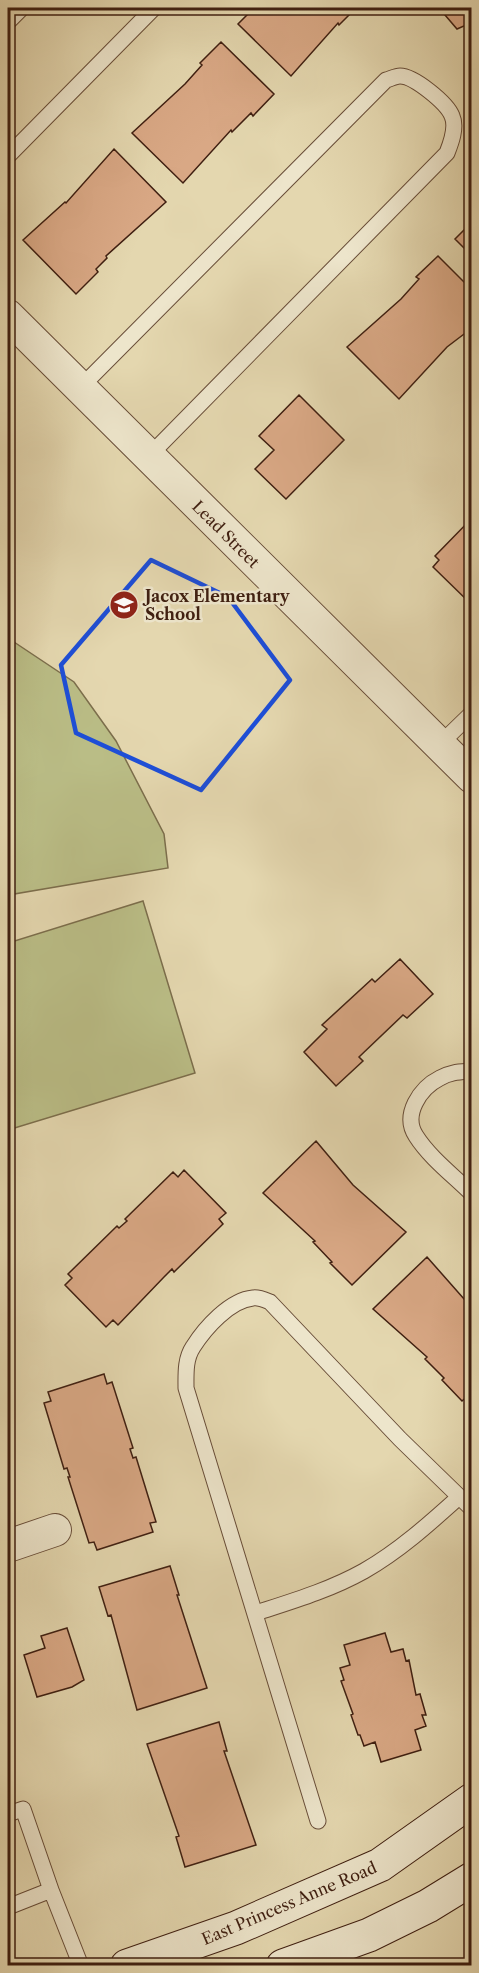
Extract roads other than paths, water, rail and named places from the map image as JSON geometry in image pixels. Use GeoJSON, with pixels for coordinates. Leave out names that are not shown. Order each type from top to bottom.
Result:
{"type":"FeatureCollection","features":[{"type":"Feature","properties":{"kind":"main road","name":"East Princess Anne Road"},"geometry":{"type":"LineString","coordinates":[[127,1965],[236,1928],[380,1865],[471,1800]]}},
{"type":"Feature","properties":{"kind":"main road"},"geometry":{"type":"LineString","coordinates":[[283,1965],[369,1935],[428,1906],[471,1879]]}},
{"type":"Feature","properties":{"kind":"street","name":"Lead Street"},"geometry":{"type":"LineString","coordinates":[[8,316],[471,777]]}},
{"type":"Feature","properties":{"kind":"street"},"geometry":{"type":"LineString","coordinates":[[8,1546],[55,1530]]}},
{"type":"Feature","properties":{"kind":"lane"},"geometry":{"type":"LineString","coordinates":[[8,22],[22,8]]}},
{"type":"Feature","properties":{"kind":"lane"},"geometry":{"type":"LineString","coordinates":[[8,156],[154,8]]}},
{"type":"Feature","properties":{"kind":"lane"},"geometry":{"type":"LineString","coordinates":[[80,388],[386,80],[400,76],[413,79],[440,101],[453,116],[453,138],[447,153],[148,457]]}},
{"type":"Feature","properties":{"kind":"lane"},"geometry":{"type":"LineString","coordinates":[[440,745],[471,713]]}},
{"type":"Feature","properties":{"kind":"lane"},"geometry":{"type":"LineString","coordinates":[[471,1071],[456,1072],[439,1078],[421,1092],[412,1108],[411,1122],[415,1136],[471,1194]]}},
{"type":"Feature","properties":{"kind":"lane"},"geometry":{"type":"LineString","coordinates":[[318,1821],[186,1388],[186,1365],[192,1348],[216,1319],[240,1300],[255,1297],[270,1302],[400,1439],[471,1509]]}},
{"type":"Feature","properties":{"kind":"lane"},"geometry":{"type":"LineString","coordinates":[[256,1612],[311,1595],[364,1571],[412,1539],[459,1497]]}},
{"type":"Feature","properties":{"kind":"lane"},"geometry":{"type":"LineString","coordinates":[[8,1814],[23,1809],[51,1890],[81,1965]]}},
{"type":"Feature","properties":{"kind":"lane"},"geometry":{"type":"LineString","coordinates":[[8,1907],[51,1890]]}},
{"type":"Feature","properties":{"kind":"place","name":"Jacox Elementary School"},"geometry":{"type":"Point","coordinates":[124,605]}}]}
